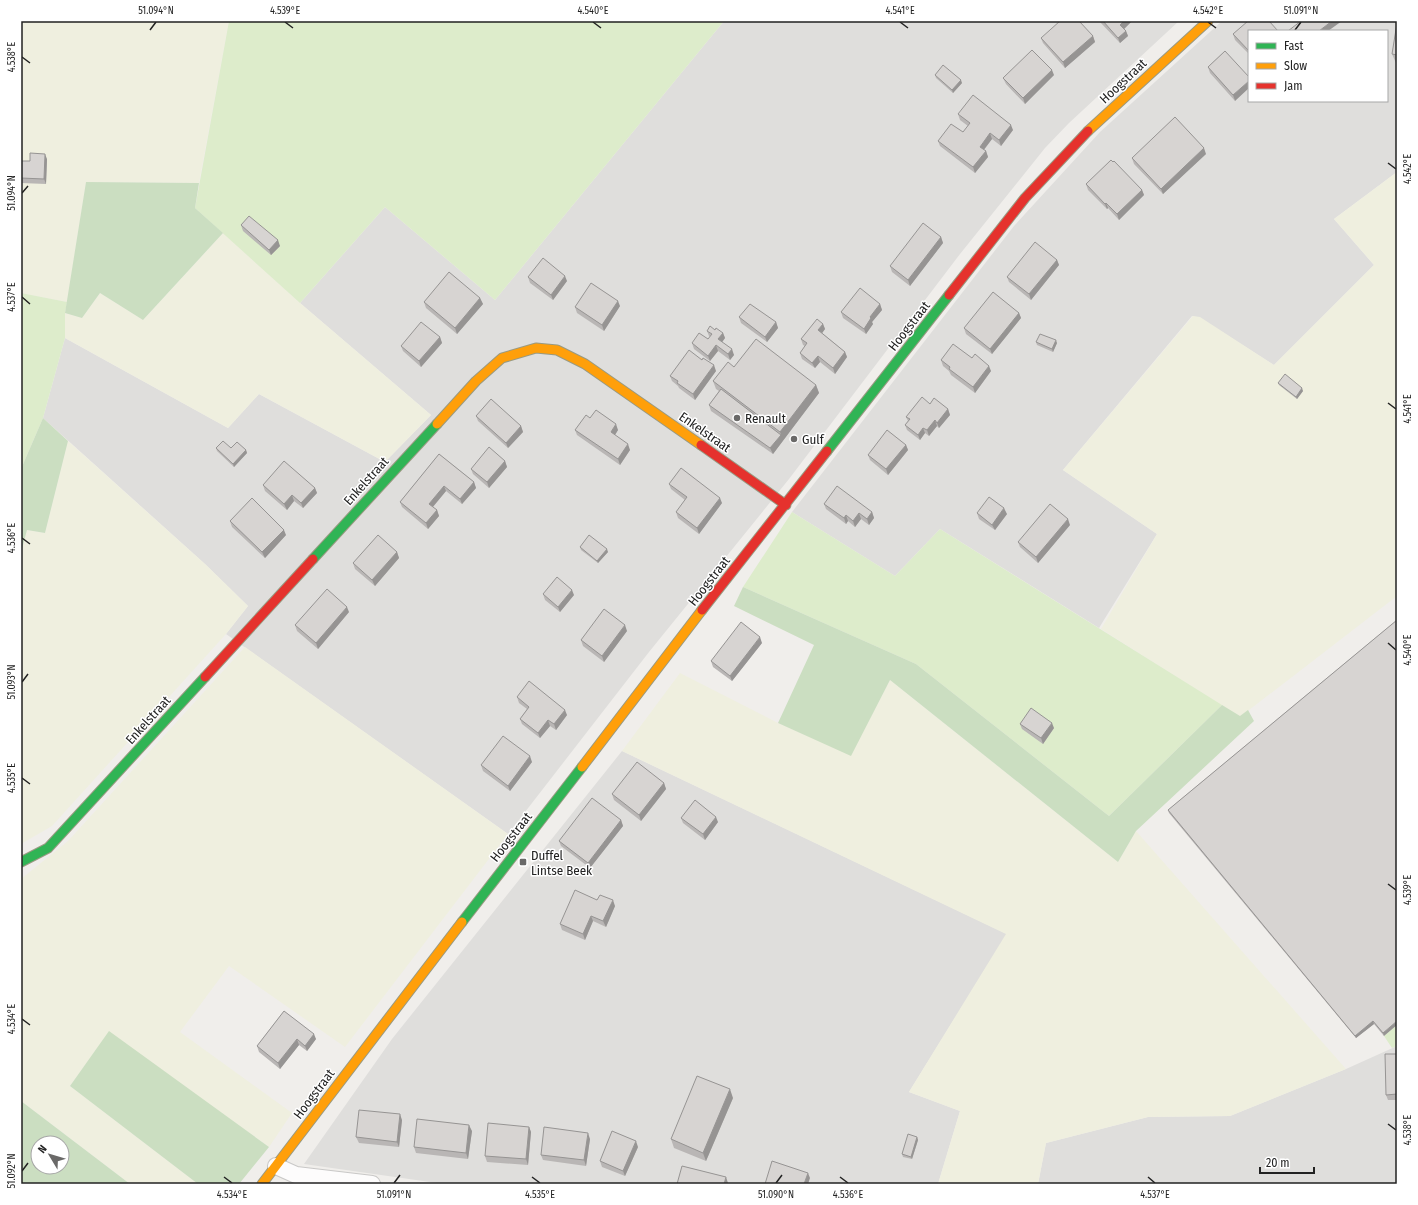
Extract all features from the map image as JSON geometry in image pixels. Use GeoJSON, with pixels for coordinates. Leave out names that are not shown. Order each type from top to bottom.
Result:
{"type":"FeatureCollection","features":[{"type":"Feature","properties":{"kind":"street","name":"Hoogstraat"},"geometry":{"type":"LineString","coordinates":[[262,1184],[534,828],[1025,198],[1081,138],[1208,21]]}},
{"type":"Feature","properties":{"kind":"street","name":"Enkelstraat"},"geometry":{"type":"LineString","coordinates":[[21,862],[48,848],[476,381],[502,358],[536,348],[557,350],[585,364],[786,505]]}},
{"type":"Feature","properties":{"kind":"street"},"geometry":{"type":"LineString","coordinates":[[276,1166],[296,1175],[372,1184]]}},
{"type":"Feature","properties":{"kind":"shaded area"},"geometry":{"type":"Polygon","coordinates":[[[724,21],[1179,21],[1069,123],[1045,148],[960,254],[789,479],[649,652],[508,834],[226,634],[248,606],[205,564],[43,418],[65,338],[228,428],[259,394],[385,462],[431,415],[300,303],[385,207],[495,300],[724,21]]]}},
{"type":"Feature","properties":{"kind":"shaded area"},"geometry":{"type":"Polygon","coordinates":[[[1222,21],[1397,21],[1397,172],[1334,219],[1374,265],[1274,365],[1200,318],[1192,316],[1063,470],[1157,534],[1099,628],[940,529],[895,576],[792,512],[1014,226],[1100,132],[1222,21]]]}},
{"type":"Feature","properties":{"kind":"shaded area"},"geometry":{"type":"Polygon","coordinates":[[[622,751],[1007,934],[909,1092],[960,1111],[938,1184],[444,1184],[304,1164],[392,1039],[622,751]]]}},
{"type":"Feature","properties":{"kind":"shaded area"},"geometry":{"type":"Polygon","coordinates":[[[1397,1046],[1397,1184],[1038,1184],[1046,1143],[1148,1117],[1230,1116],[1346,1069],[1397,1046]]]}},
{"type":"Feature","properties":{"kind":"green space"},"geometry":{"type":"Polygon","coordinates":[[[21,21],[229,21],[199,183],[86,182],[67,302],[21,293],[21,21]]]}},
{"type":"Feature","properties":{"kind":"green space"},"geometry":{"type":"Polygon","coordinates":[[[229,21],[724,21],[495,300],[385,207],[300,303],[195,208],[229,21]]]}},
{"type":"Feature","properties":{"kind":"green space"},"geometry":{"type":"Polygon","coordinates":[[[1397,172],[1397,596],[1240,717],[1101,629],[1157,534],[1063,470],[1193,316],[1200,317],[1274,365],[1374,265],[1334,219],[1397,172]]]}},
{"type":"Feature","properties":{"kind":"green space"},"geometry":{"type":"Polygon","coordinates":[[[86,182],[199,183],[195,208],[223,233],[143,320],[100,293],[82,318],[65,313],[86,182]]]}},
{"type":"Feature","properties":{"kind":"green space"},"geometry":{"type":"Polygon","coordinates":[[[223,233],[300,303],[431,415],[385,462],[259,394],[228,428],[65,338],[65,313],[82,318],[100,293],[143,320],[223,233]]]}},
{"type":"Feature","properties":{"kind":"green space"},"geometry":{"type":"Polygon","coordinates":[[[21,293],[67,302],[65,313],[65,338],[43,418],[21,469],[21,293]]]}},
{"type":"Feature","properties":{"kind":"green space"},"geometry":{"type":"Polygon","coordinates":[[[43,418],[68,441],[45,533],[27,530],[21,553],[21,469],[43,418]]]}},
{"type":"Feature","properties":{"kind":"green space"},"geometry":{"type":"Polygon","coordinates":[[[68,441],[205,564],[248,606],[226,634],[52,826],[21,844],[21,553],[27,530],[45,533],[68,441]]]}},
{"type":"Feature","properties":{"kind":"green space"},"geometry":{"type":"Polygon","coordinates":[[[792,512],[895,576],[940,529],[1222,705],[1109,816],[916,664],[743,587],[792,512]]]}},
{"type":"Feature","properties":{"kind":"green space"},"geometry":{"type":"Polygon","coordinates":[[[743,587],[916,664],[1109,816],[1222,705],[1240,716],[1248,710],[1254,721],[1136,831],[1118,862],[890,680],[851,756],[778,723],[814,645],[734,606],[743,587]]]}},
{"type":"Feature","properties":{"kind":"green space"},"geometry":{"type":"Polygon","coordinates":[[[245,647],[508,834],[345,1047],[229,966],[180,1032],[292,1113],[269,1147],[109,1032],[70,1086],[198,1184],[130,1184],[70,1138],[70,1135],[66,1135],[21,1101],[21,879],[68,841],[245,647]]]}},
{"type":"Feature","properties":{"kind":"green space"},"geometry":{"type":"Polygon","coordinates":[[[680,673],[778,723],[851,755],[890,680],[1118,862],[1136,831],[1346,1069],[1230,1116],[1148,1117],[1046,1143],[1038,1184],[938,1184],[960,1111],[909,1092],[1006,934],[622,751],[680,673]]]}},
{"type":"Feature","properties":{"kind":"green space"},"geometry":{"type":"Polygon","coordinates":[[[1397,1025],[1397,1046],[1392,1048],[1384,1036],[1397,1025]]]}},
{"type":"Feature","properties":{"kind":"green space"},"geometry":{"type":"Polygon","coordinates":[[[109,1031],[269,1147],[239,1184],[198,1184],[70,1086],[109,1031]]]}},
{"type":"Feature","properties":{"kind":"green space"},"geometry":{"type":"Polygon","coordinates":[[[21,1101],[66,1135],[30,1135],[30,1175],[70,1175],[70,1138],[130,1184],[21,1184],[21,1101]]]}},
{"type":"Feature","properties":{"kind":"building"},"geometry":{"type":"Polygon","coordinates":[[[1060,21],[1079,21],[1093,36],[1063,62],[1041,38],[1060,21]]]}},
{"type":"Feature","properties":{"kind":"building"},"geometry":{"type":"Polygon","coordinates":[[[1103,21],[1124,21],[1120,25],[1126,31],[1118,38],[1103,21]]]}},
{"type":"Feature","properties":{"kind":"building"},"geometry":{"type":"Polygon","coordinates":[[[1248,21],[1269,21],[1277,30],[1248,30],[1248,50],[1233,34],[1248,21]]]}},
{"type":"Feature","properties":{"kind":"building"},"geometry":{"type":"Polygon","coordinates":[[[1301,21],[1332,21],[1320,30],[1289,30],[1301,21]]]}},
{"type":"Feature","properties":{"kind":"building"},"geometry":{"type":"Polygon","coordinates":[[[1397,23],[1397,55],[1392,54],[1397,23]]]}},
{"type":"Feature","properties":{"kind":"building"},"geometry":{"type":"Polygon","coordinates":[[[1032,50],[1052,70],[1023,98],[1003,78],[1032,50]]]}},
{"type":"Feature","properties":{"kind":"building"},"geometry":{"type":"Polygon","coordinates":[[[1225,51],[1248,76],[1248,82],[1233,95],[1208,67],[1225,51]]]}},
{"type":"Feature","properties":{"kind":"building"},"geometry":{"type":"Polygon","coordinates":[[[943,65],[961,80],[952,90],[935,75],[943,65]]]}},
{"type":"Feature","properties":{"kind":"building"},"geometry":{"type":"Polygon","coordinates":[[[973,95],[1011,125],[999,140],[990,133],[980,147],[986,151],[973,167],[938,141],[951,124],[963,132],[970,123],[958,114],[973,95]]]}},
{"type":"Feature","properties":{"kind":"building"},"geometry":{"type":"Polygon","coordinates":[[[1175,117],[1204,148],[1161,189],[1132,158],[1175,117]]]}},
{"type":"Feature","properties":{"kind":"building"},"geometry":{"type":"Polygon","coordinates":[[[30,153],[45,154],[44,179],[21,178],[21,161],[30,161],[30,153]]]}},
{"type":"Feature","properties":{"kind":"building"},"geometry":{"type":"Polygon","coordinates":[[[1111,160],[1113,162],[1114,161],[1142,190],[1117,214],[1086,184],[1111,160]]]}},
{"type":"Feature","properties":{"kind":"building"},"geometry":{"type":"Polygon","coordinates":[[[249,216],[278,240],[269,250],[241,225],[249,216]]]}},
{"type":"Feature","properties":{"kind":"building"},"geometry":{"type":"Polygon","coordinates":[[[923,223],[941,237],[908,280],[890,266],[923,223]]]}},
{"type":"Feature","properties":{"kind":"building"},"geometry":{"type":"Polygon","coordinates":[[[1035,242],[1057,260],[1029,294],[1007,277],[1035,242]]]}},
{"type":"Feature","properties":{"kind":"building"},"geometry":{"type":"Polygon","coordinates":[[[543,258],[565,276],[551,295],[528,277],[543,258]]]}},
{"type":"Feature","properties":{"kind":"building"},"geometry":{"type":"Polygon","coordinates":[[[449,272],[480,298],[455,328],[424,302],[449,272]]]}},
{"type":"Feature","properties":{"kind":"building"},"geometry":{"type":"Polygon","coordinates":[[[591,283],[618,301],[602,325],[575,307],[591,283]]]}},
{"type":"Feature","properties":{"kind":"building"},"geometry":{"type":"Polygon","coordinates":[[[860,288],[880,304],[870,317],[871,318],[864,329],[841,312],[860,288]]]}},
{"type":"Feature","properties":{"kind":"building"},"geometry":{"type":"Polygon","coordinates":[[[993,292],[1019,313],[990,349],[964,328],[993,292]]]}},
{"type":"Feature","properties":{"kind":"building"},"geometry":{"type":"Polygon","coordinates":[[[750,304],[776,322],[765,337],[739,317],[750,304]]]}},
{"type":"Feature","properties":{"kind":"building"},"geometry":{"type":"Polygon","coordinates":[[[817,319],[823,324],[818,330],[845,352],[833,368],[818,356],[812,363],[800,353],[807,343],[801,339],[817,319]]]}},
{"type":"Feature","properties":{"kind":"building"},"geometry":{"type":"Polygon","coordinates":[[[421,322],[440,337],[419,361],[401,346],[421,322]]]}},
{"type":"Feature","properties":{"kind":"building"},"geometry":{"type":"Polygon","coordinates":[[[710,326],[723,333],[718,339],[732,349],[728,354],[716,345],[708,356],[692,343],[699,333],[708,339],[712,334],[707,331],[710,326]]]}},
{"type":"Feature","properties":{"kind":"building"},"geometry":{"type":"Polygon","coordinates":[[[1040,334],[1056,340],[1052,349],[1036,342],[1040,334]]]}},
{"type":"Feature","properties":{"kind":"building"},"geometry":{"type":"Polygon","coordinates":[[[756,339],[816,385],[780,432],[713,381],[728,362],[734,367],[756,339]]]}},
{"type":"Feature","properties":{"kind":"building"},"geometry":{"type":"Polygon","coordinates":[[[953,344],[972,358],[975,354],[989,366],[973,387],[949,369],[950,367],[941,360],[953,344]]]}},
{"type":"Feature","properties":{"kind":"building"},"geometry":{"type":"Polygon","coordinates":[[[689,350],[702,360],[703,358],[714,365],[693,394],[670,376],[689,350]]]}},
{"type":"Feature","properties":{"kind":"building"},"geometry":{"type":"Polygon","coordinates":[[[1285,374],[1302,388],[1296,397],[1278,383],[1285,374]]]}},
{"type":"Feature","properties":{"kind":"building","name":"Renault"},"geometry":{"type":"Polygon","coordinates":[[[721,389],[781,435],[770,448],[709,405],[721,389]]]}},
{"type":"Feature","properties":{"kind":"building"},"geometry":{"type":"Polygon","coordinates":[[[922,397],[930,404],[934,398],[948,409],[937,423],[935,420],[927,430],[923,428],[918,435],[905,425],[910,419],[906,417],[922,397]]]}},
{"type":"Feature","properties":{"kind":"building"},"geometry":{"type":"Polygon","coordinates":[[[491,399],[521,426],[506,443],[476,416],[491,399]]]}},
{"type":"Feature","properties":{"kind":"building"},"geometry":{"type":"Polygon","coordinates":[[[596,410],[616,424],[611,432],[628,444],[618,459],[575,430],[586,415],[590,418],[596,410]]]}},
{"type":"Feature","properties":{"kind":"building"},"geometry":{"type":"Polygon","coordinates":[[[887,430],[906,445],[886,469],[868,455],[887,430]]]}},
{"type":"Feature","properties":{"kind":"building"},"geometry":{"type":"Polygon","coordinates":[[[223,441],[231,448],[237,442],[246,450],[233,464],[216,448],[223,441]]]}},
{"type":"Feature","properties":{"kind":"building"},"geometry":{"type":"Polygon","coordinates":[[[489,447],[505,461],[487,482],[471,469],[489,447]]]}},
{"type":"Feature","properties":{"kind":"building"},"geometry":{"type":"Polygon","coordinates":[[[439,454],[474,482],[460,499],[444,486],[429,504],[437,510],[426,523],[400,502],[439,454]]]}},
{"type":"Feature","properties":{"kind":"building"},"geometry":{"type":"Polygon","coordinates":[[[284,461],[315,488],[301,503],[292,495],[284,504],[263,485],[284,461]]]}},
{"type":"Feature","properties":{"kind":"building"},"geometry":{"type":"Polygon","coordinates":[[[681,468],[720,498],[697,528],[676,512],[687,497],[669,484],[681,468]]]}},
{"type":"Feature","properties":{"kind":"building"},"geometry":{"type":"Polygon","coordinates":[[[837,486],[872,512],[867,519],[859,513],[853,521],[846,515],[844,518],[824,504],[837,486]]]}},
{"type":"Feature","properties":{"kind":"building"},"geometry":{"type":"Polygon","coordinates":[[[989,497],[1004,508],[992,525],[977,513],[989,497]]]}},
{"type":"Feature","properties":{"kind":"building"},"geometry":{"type":"Polygon","coordinates":[[[252,498],[284,530],[262,552],[230,521],[252,498]]]}},
{"type":"Feature","properties":{"kind":"building"},"geometry":{"type":"Polygon","coordinates":[[[1050,504],[1068,519],[1036,557],[1018,542],[1050,504]]]}},
{"type":"Feature","properties":{"kind":"building"},"geometry":{"type":"Polygon","coordinates":[[[378,535],[397,552],[372,580],[353,563],[378,535]]]}},
{"type":"Feature","properties":{"kind":"building"},"geometry":{"type":"Polygon","coordinates":[[[589,535],[607,549],[597,561],[580,547],[589,535]]]}},
{"type":"Feature","properties":{"kind":"building"},"geometry":{"type":"Polygon","coordinates":[[[557,577],[572,590],[558,607],[543,594],[557,577]]]}},
{"type":"Feature","properties":{"kind":"building"},"geometry":{"type":"Polygon","coordinates":[[[327,589],[347,607],[316,643],[295,625],[327,589]]]}},
{"type":"Feature","properties":{"kind":"building"},"geometry":{"type":"Polygon","coordinates":[[[604,609],[625,625],[602,656],[581,640],[604,609]]]}},
{"type":"Feature","properties":{"kind":"building"},"geometry":{"type":"Polygon","coordinates":[[[1397,620],[1397,1021],[1383,1033],[1373,1021],[1355,1036],[1168,810],[1397,620]]]}},
{"type":"Feature","properties":{"kind":"building"},"geometry":{"type":"Polygon","coordinates":[[[741,622],[760,637],[730,676],[711,661],[741,622]]]}},
{"type":"Feature","properties":{"kind":"building"},"geometry":{"type":"Polygon","coordinates":[[[529,681],[565,710],[554,724],[548,720],[538,733],[520,719],[529,707],[517,697],[529,681]]]}},
{"type":"Feature","properties":{"kind":"building"},"geometry":{"type":"Polygon","coordinates":[[[1031,708],[1052,723],[1041,738],[1020,724],[1031,708]]]}},
{"type":"Feature","properties":{"kind":"building"},"geometry":{"type":"Polygon","coordinates":[[[503,736],[530,756],[508,786],[481,765],[503,736]]]}},
{"type":"Feature","properties":{"kind":"building"},"geometry":{"type":"Polygon","coordinates":[[[637,762],[664,783],[639,815],[612,794],[637,762]]]}},
{"type":"Feature","properties":{"kind":"building"},"geometry":{"type":"Polygon","coordinates":[[[592,798],[621,820],[588,863],[559,841],[592,798]]]}},
{"type":"Feature","properties":{"kind":"building"},"geometry":{"type":"Polygon","coordinates":[[[695,800],[716,817],[703,834],[681,818],[695,800]]]}},
{"type":"Feature","properties":{"kind":"building"},"geometry":{"type":"Polygon","coordinates":[[[575,890],[597,900],[600,895],[613,900],[603,921],[591,916],[583,934],[560,924],[575,890]]]}},
{"type":"Feature","properties":{"kind":"building"},"geometry":{"type":"Polygon","coordinates":[[[284,1011],[314,1034],[305,1046],[297,1039],[278,1063],[257,1046],[284,1011]]]}},
{"type":"Feature","properties":{"kind":"building"},"geometry":{"type":"Polygon","coordinates":[[[1385,1054],[1397,1054],[1397,1094],[1386,1095],[1385,1054]]]}},
{"type":"Feature","properties":{"kind":"building"},"geometry":{"type":"Polygon","coordinates":[[[697,1076],[730,1089],[703,1153],[671,1139],[697,1076]]]}},
{"type":"Feature","properties":{"kind":"building"},"geometry":{"type":"Polygon","coordinates":[[[359,1110],[400,1114],[397,1142],[356,1137],[359,1110]]]}},
{"type":"Feature","properties":{"kind":"building"},"geometry":{"type":"Polygon","coordinates":[[[417,1119],[469,1125],[466,1153],[414,1147],[417,1119]]]}},
{"type":"Feature","properties":{"kind":"building"},"geometry":{"type":"Polygon","coordinates":[[[488,1123],[529,1127],[526,1159],[485,1156],[488,1123]]]}},
{"type":"Feature","properties":{"kind":"building"},"geometry":{"type":"Polygon","coordinates":[[[544,1127],[588,1133],[584,1160],[541,1155],[544,1127]]]}},
{"type":"Feature","properties":{"kind":"building"},"geometry":{"type":"Polygon","coordinates":[[[612,1131],[636,1141],[623,1171],[600,1161],[612,1131]]]}},
{"type":"Feature","properties":{"kind":"building"},"geometry":{"type":"Polygon","coordinates":[[[908,1134],[917,1137],[911,1157],[902,1154],[908,1134]]]}},
{"type":"Feature","properties":{"kind":"building"},"geometry":{"type":"Polygon","coordinates":[[[772,1161],[808,1173],[804,1184],[765,1184],[772,1161]]]}},
{"type":"Feature","properties":{"kind":"building"},"geometry":{"type":"Polygon","coordinates":[[[682,1166],[726,1177],[724,1184],[677,1184],[682,1166]]]}},
{"type":"Feature","properties":{"kind":"traffic: fast"},"geometry":{"type":"LineString","coordinates":[[827,451],[949,295]]}},
{"type":"Feature","properties":{"kind":"traffic: fast"},"geometry":{"type":"LineString","coordinates":[[313,559],[437,424]]}},
{"type":"Feature","properties":{"kind":"traffic: fast"},"geometry":{"type":"LineString","coordinates":[[21,862],[48,848],[205,677]]}},
{"type":"Feature","properties":{"kind":"traffic: fast"},"geometry":{"type":"LineString","coordinates":[[462,922],[582,767]]}},
{"type":"Feature","properties":{"kind":"traffic: slow"},"geometry":{"type":"LineString","coordinates":[[1088,131],[1208,21]]}},
{"type":"Feature","properties":{"kind":"traffic: slow"},"geometry":{"type":"LineString","coordinates":[[437,424],[476,381],[502,358],[536,348],[557,350],[585,364],[701,445]]}},
{"type":"Feature","properties":{"kind":"traffic: slow"},"geometry":{"type":"LineString","coordinates":[[582,767],[702,610]]}},
{"type":"Feature","properties":{"kind":"traffic: slow"},"geometry":{"type":"LineString","coordinates":[[262,1184],[462,922]]}},
{"type":"Feature","properties":{"kind":"traffic: jam"},"geometry":{"type":"LineString","coordinates":[[949,295],[1025,198],[1088,131]]}},
{"type":"Feature","properties":{"kind":"traffic: jam"},"geometry":{"type":"LineString","coordinates":[[701,445],[786,505]]}},
{"type":"Feature","properties":{"kind":"traffic: jam"},"geometry":{"type":"LineString","coordinates":[[702,610],[827,451]]}},
{"type":"Feature","properties":{"kind":"traffic: jam"},"geometry":{"type":"LineString","coordinates":[[205,677],[313,559]]}},
{"type":"Feature","properties":{"kind":"place","name":"Renault"},"geometry":{"type":"Point","coordinates":[737,418]}},
{"type":"Feature","properties":{"kind":"place","name":"Gulf"},"geometry":{"type":"Point","coordinates":[794,439]}},
{"type":"Feature","properties":{"kind":"place","name":"Duffel Lintse Beek"},"geometry":{"type":"Point","coordinates":[523,862]}}]}
